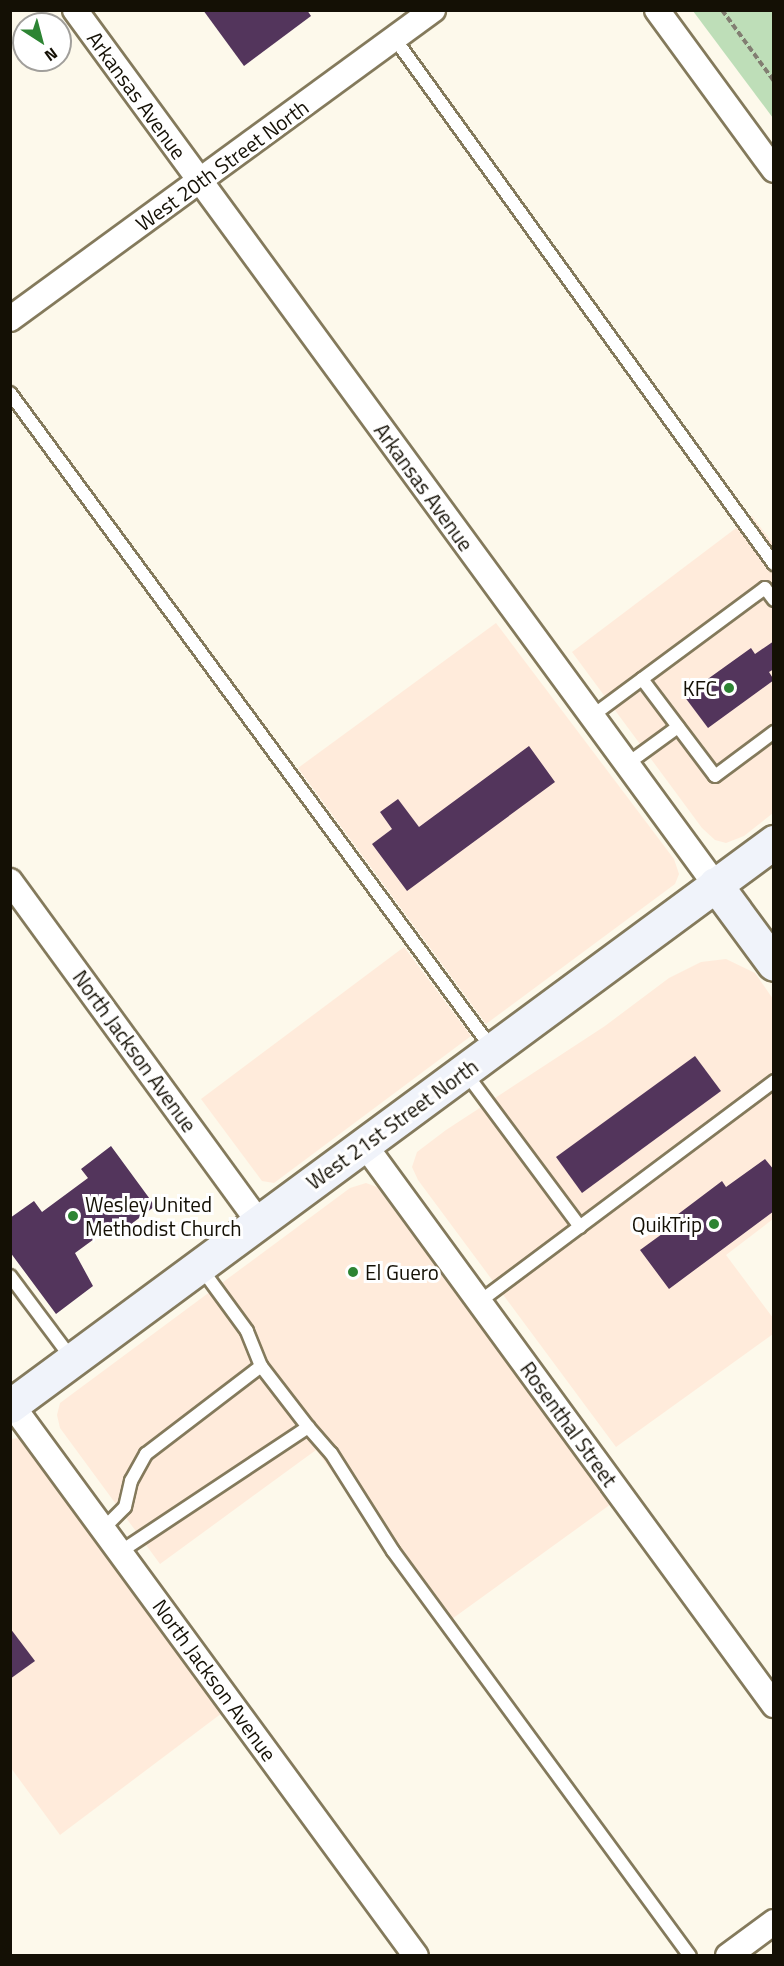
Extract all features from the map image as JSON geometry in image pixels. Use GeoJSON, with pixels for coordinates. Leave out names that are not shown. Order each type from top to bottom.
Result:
{"type":"FeatureCollection","features":[{"type":"Feature","properties":{"kind":"main road","name":"West 21st Street North"},"geometry":{"type":"LineString","coordinates":[[11,1405],[364,1144],[494,1051],[774,842]]}},
{"type":"Feature","properties":{"kind":"main road","name":"Arkansas Avenue"},"geometry":{"type":"LineString","coordinates":[[715,884],[774,964]]}},
{"type":"Feature","properties":{"kind":"street","name":"Arkansas Avenue"},"geometry":{"type":"LineString","coordinates":[[75,10],[715,884]]}},
{"type":"Feature","properties":{"kind":"street","name":"West 20th Street North"},"geometry":{"type":"LineString","coordinates":[[10,320],[434,10]]}},
{"type":"Feature","properties":{"kind":"street"},"geometry":{"type":"LineString","coordinates":[[657,10],[774,170]]}},
{"type":"Feature","properties":{"kind":"street","name":"North Jackson Avenue"},"geometry":{"type":"LineString","coordinates":[[10,881],[259,1222]]}},
{"type":"Feature","properties":{"kind":"street","name":"Rosenthal Street"},"geometry":{"type":"LineString","coordinates":[[364,1144],[774,1705]]}},
{"type":"Feature","properties":{"kind":"street","name":"North Jackson Avenue"},"geometry":{"type":"LineString","coordinates":[[11,1405],[416,1956]]}},
{"type":"Feature","properties":{"kind":"street"},"geometry":{"type":"LineString","coordinates":[[728,1956],[774,1922]]}},
{"type":"Feature","properties":{"kind":"lane"},"geometry":{"type":"LineString","coordinates":[[395,39],[774,564]]}},
{"type":"Feature","properties":{"kind":"lane"},"geometry":{"type":"LineString","coordinates":[[10,393],[494,1051]]}},
{"type":"Feature","properties":{"kind":"lane"},"geometry":{"type":"LineString","coordinates":[[592,716],[765,588],[774,600]]}},
{"type":"Feature","properties":{"kind":"lane"},"geometry":{"type":"LineString","coordinates":[[642,679],[715,776],[774,732]]}},
{"type":"Feature","properties":{"kind":"lane"},"geometry":{"type":"LineString","coordinates":[[627,764],[678,727]]}},
{"type":"Feature","properties":{"kind":"lane"},"geometry":{"type":"LineString","coordinates":[[465,1072],[580,1227]]}},
{"type":"Feature","properties":{"kind":"lane"},"geometry":{"type":"LineString","coordinates":[[479,1302],[774,1081]]}},
{"type":"Feature","properties":{"kind":"lane"},"geometry":{"type":"LineString","coordinates":[[200,1265],[247,1331],[261,1366],[331,1454],[393,1551],[690,1956]]}},
{"type":"Feature","properties":{"kind":"lane"},"geometry":{"type":"LineString","coordinates":[[10,1276],[73,1360]]}},
{"type":"Feature","properties":{"kind":"lane"},"geometry":{"type":"LineString","coordinates":[[104,1529],[125,1507],[131,1481],[146,1454],[261,1366]]}},
{"type":"Feature","properties":{"kind":"lane"},"geometry":{"type":"LineString","coordinates":[[120,1551],[308,1427]]}},
{"type":"Feature","properties":{"kind":"path"},"geometry":{"type":"LineString","coordinates":[[722,10],[774,81]]}},
{"type":"Feature","properties":{"kind":"shaded area"},"geometry":{"type":"Polygon","coordinates":[[[752,516],[773,544],[773,813],[744,836],[726,843],[715,840],[702,828],[572,652],[752,516]]]}},
{"type":"Feature","properties":{"kind":"shaded area"},"geometry":{"type":"Polygon","coordinates":[[[496,623],[674,859],[679,874],[675,884],[486,1024],[298,768],[496,623]]]}},
{"type":"Feature","properties":{"kind":"shaded area"},"geometry":{"type":"Polygon","coordinates":[[[404,947],[471,1036],[274,1183],[262,1181],[201,1099],[404,947]]]}},
{"type":"Feature","properties":{"kind":"shaded area"},"geometry":{"type":"Polygon","coordinates":[[[726,959],[755,973],[773,999],[773,1219],[726,1255],[773,1318],[773,1334],[616,1447],[418,1180],[412,1167],[417,1152],[446,1130],[605,1026],[669,978],[701,962],[726,959]]]}},
{"type":"Feature","properties":{"kind":"shaded area"},"geometry":{"type":"Polygon","coordinates":[[[366,1183],[377,1187],[611,1504],[445,1624],[316,1450],[160,1564],[60,1428],[57,1415],[60,1403],[350,1188],[366,1183]]]}},
{"type":"Feature","properties":{"kind":"shaded area"},"geometry":{"type":"Polygon","coordinates":[[[19,1438],[28,1443],[226,1710],[60,1835],[11,1768],[10,1439],[19,1438]]]}},
{"type":"Feature","properties":{"kind":"green space"},"geometry":{"type":"Polygon","coordinates":[[[693,11],[773,11],[773,118],[693,11]]]}},
{"type":"Feature","properties":{"kind":"building"},"geometry":{"type":"Polygon","coordinates":[[[203,10],[307,10],[311,16],[244,66],[203,10]]]}},
{"type":"Feature","properties":{"kind":"building","name":"KFC"},"geometry":{"type":"Polygon","coordinates":[[[774,641],[774,669],[769,672],[774,680],[708,728],[684,696],[751,648],[755,654],[774,641]]]}},
{"type":"Feature","properties":{"kind":"building"},"geometry":{"type":"Polygon","coordinates":[[[529,746],[555,782],[407,891],[372,844],[392,829],[380,812],[398,799],[419,827],[529,746]]]}},
{"type":"Feature","properties":{"kind":"building"},"geometry":{"type":"Polygon","coordinates":[[[695,1056],[721,1091],[582,1193],[556,1157],[695,1056]]]}},
{"type":"Feature","properties":{"kind":"building"},"geometry":{"type":"Polygon","coordinates":[[[111,1146],[155,1206],[122,1231],[116,1223],[75,1253],[93,1286],[56,1314],[10,1252],[10,1218],[34,1201],[42,1212],[88,1178],[81,1169],[111,1146]]]}},
{"type":"Feature","properties":{"kind":"building","name":"QuikTrip"},"geometry":{"type":"Polygon","coordinates":[[[765,1159],[774,1170],[774,1211],[669,1289],[640,1250],[673,1226],[669,1221],[722,1181],[726,1187],[765,1159]]]}},
{"type":"Feature","properties":{"kind":"building"},"geometry":{"type":"Polygon","coordinates":[[[10,1628],[35,1661],[10,1679],[10,1628]]]}},
{"type":"Feature","properties":{"kind":"place","name":"KFC"},"geometry":{"type":"Point","coordinates":[729,688]}},
{"type":"Feature","properties":{"kind":"place","name":"Wesley United Methodist Church"},"geometry":{"type":"Point","coordinates":[73,1216]}},
{"type":"Feature","properties":{"kind":"place","name":"QuikTrip"},"geometry":{"type":"Point","coordinates":[714,1224]}},
{"type":"Feature","properties":{"kind":"place","name":"El Guero"},"geometry":{"type":"Point","coordinates":[353,1272]}}]}
